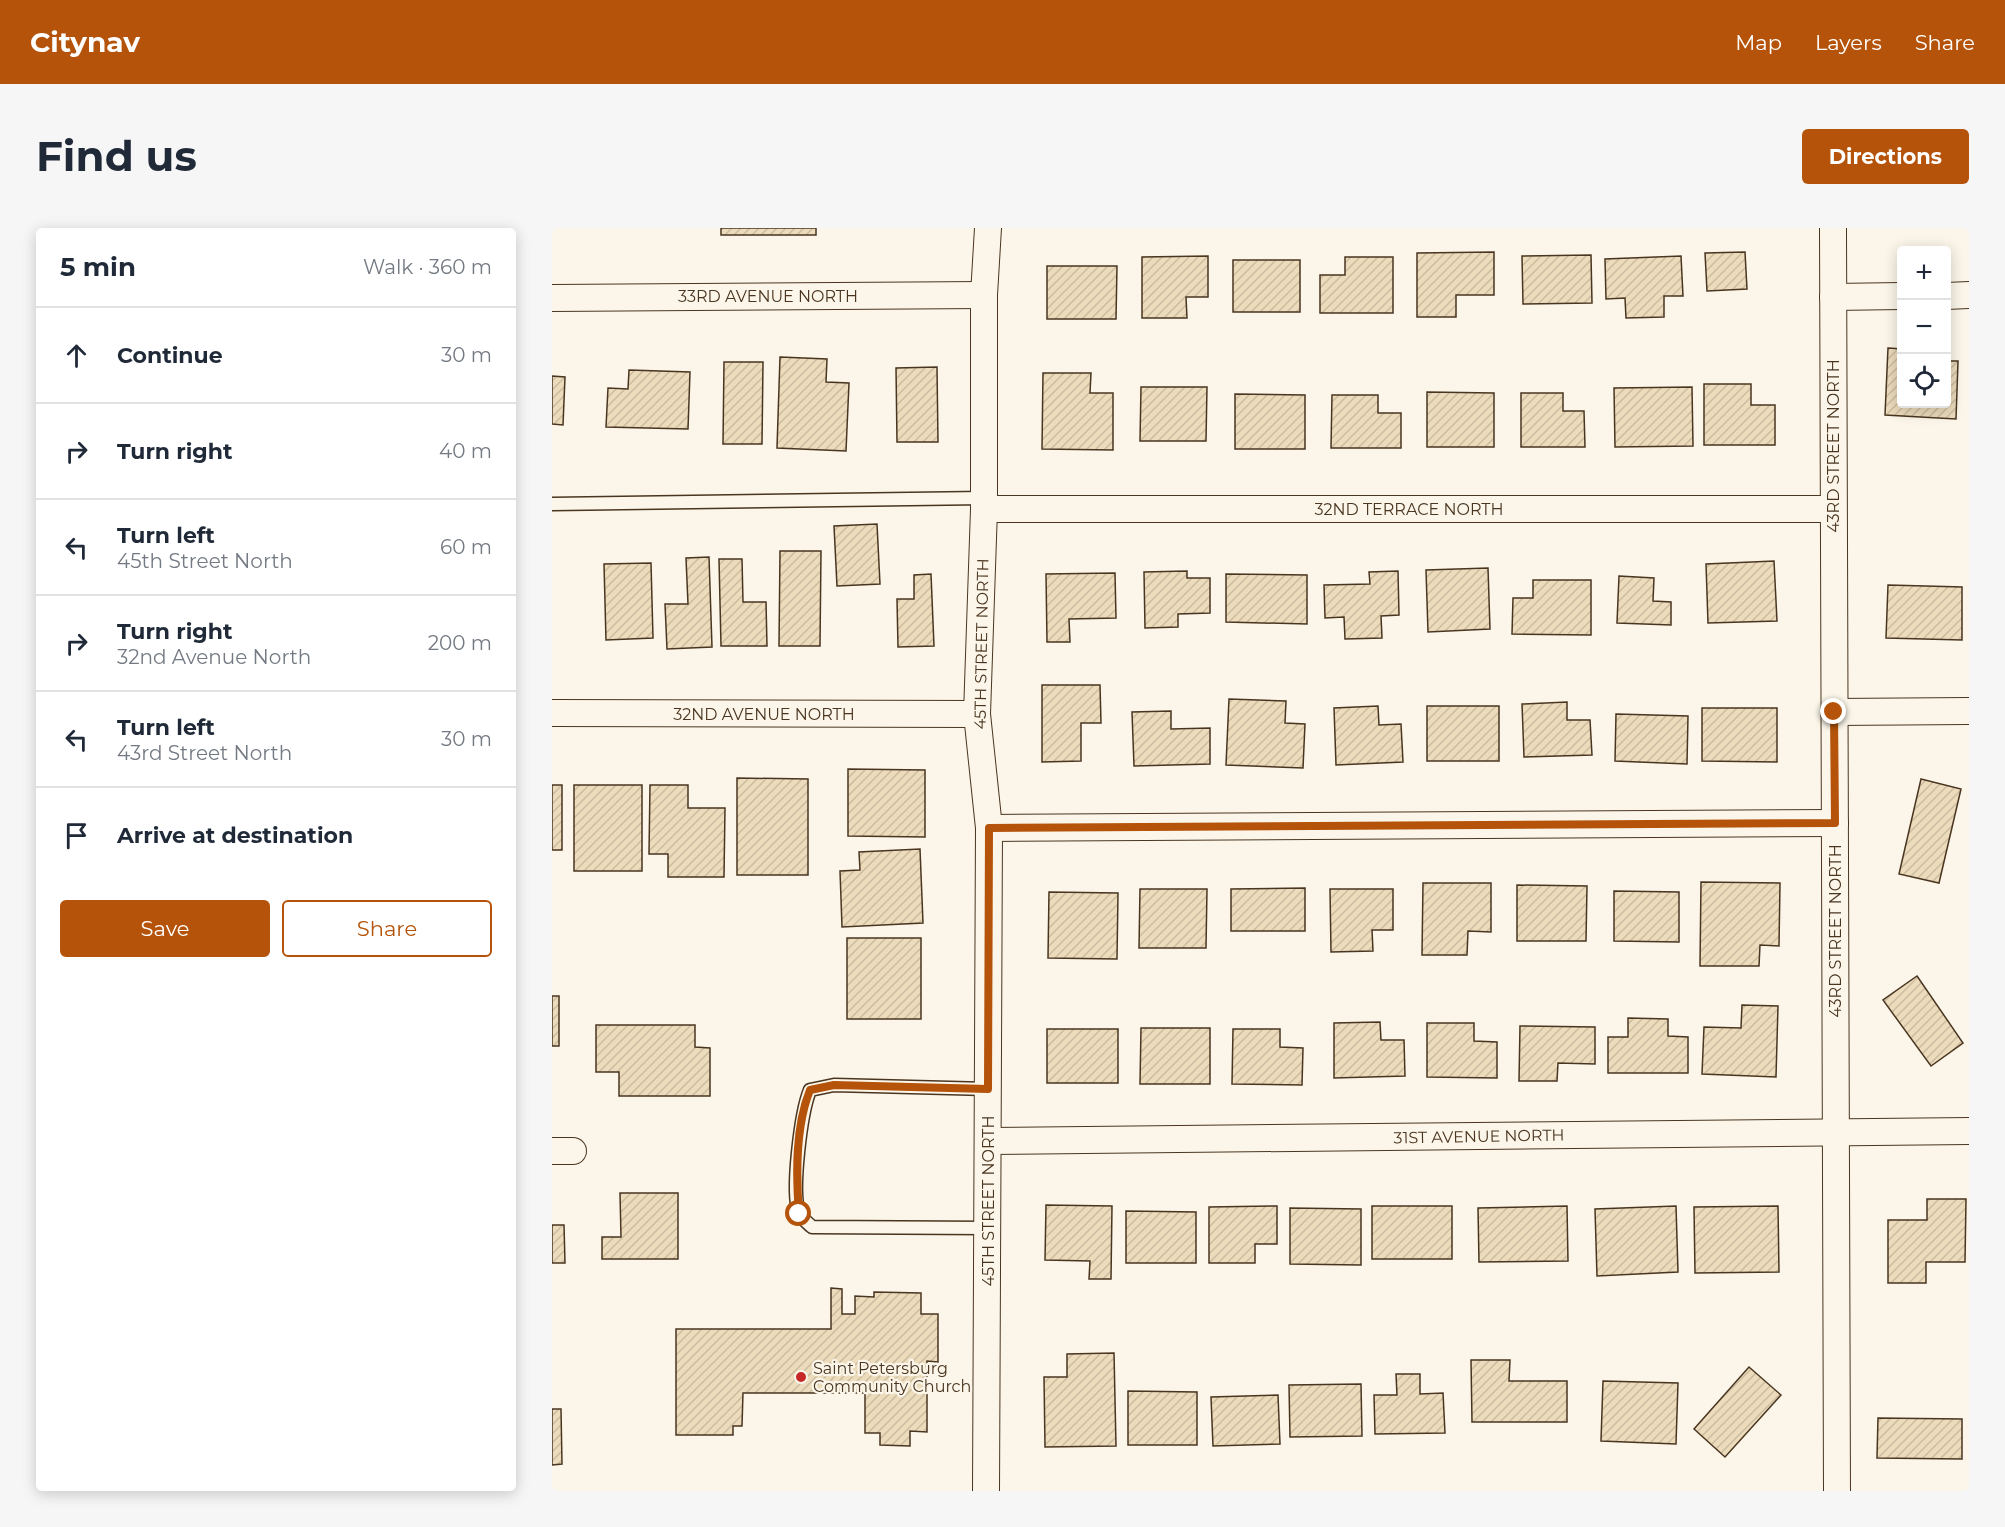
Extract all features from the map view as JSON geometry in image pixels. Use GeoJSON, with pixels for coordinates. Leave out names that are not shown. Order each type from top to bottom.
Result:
{"type":"FeatureCollection","features":[{"type":"Feature","properties":{"kind":"street","name":"45TH STREET NORTH"},"geometry":{"type":"LineString","coordinates":[[986,1491],[989,828],[976,714],[984,504],[984,295],[988,228]]}},
{"type":"Feature","properties":{"kind":"street","name":"43RD STREET NORTH"},"geometry":{"type":"LineString","coordinates":[[1833,228],[1837,1491]]}},
{"type":"Feature","properties":{"kind":"street","name":"33RD AVENUE NORTH"},"geometry":{"type":"LineString","coordinates":[[552,298],[984,295]]}},
{"type":"Feature","properties":{"kind":"street"},"geometry":{"type":"LineString","coordinates":[[1951,296],[1969,295]]}},
{"type":"Feature","properties":{"kind":"street"},"geometry":{"type":"LineString","coordinates":[[1833,297],[1897,296]]}},
{"type":"Feature","properties":{"kind":"street","name":"32ND TERRACE NORTH"},"geometry":{"type":"LineString","coordinates":[[984,504],[1833,509]]}},
{"type":"Feature","properties":{"kind":"street"},"geometry":{"type":"LineString","coordinates":[[1834,712],[1969,711]]}},
{"type":"Feature","properties":{"kind":"street","name":"32ND AVENUE NORTH"},"geometry":{"type":"LineString","coordinates":[[552,713],[976,714]]}},
{"type":"Feature","properties":{"kind":"street"},"geometry":{"type":"LineString","coordinates":[[989,828],[1835,823]]}},
{"type":"Feature","properties":{"kind":"street","name":"31ST AVENUE NORTH"},"geometry":{"type":"LineString","coordinates":[[988,1141],[1969,1131]]}},
{"type":"Feature","properties":{"kind":"lane"},"geometry":{"type":"LineString","coordinates":[[552,504],[984,504]]}},
{"type":"Feature","properties":{"kind":"lane"},"geometry":{"type":"LineString","coordinates":[[988,1089],[834,1085],[810,1090],[803,1106],[797,1186],[799,1214],[812,1227],[988,1228]]}},
{"type":"Feature","properties":{"kind":"building"},"geometry":{"type":"Polygon","coordinates":[[[721,228],[816,228],[816,235],[721,235],[721,228]]]}},
{"type":"Feature","properties":{"kind":"building"},"geometry":{"type":"Polygon","coordinates":[[[1494,252],[1494,295],[1456,295],[1456,317],[1417,317],[1417,253],[1494,252]]]}},
{"type":"Feature","properties":{"kind":"building"},"geometry":{"type":"Polygon","coordinates":[[[1745,252],[1747,289],[1707,291],[1705,253],[1745,252]]]}},
{"type":"Feature","properties":{"kind":"building"},"geometry":{"type":"Polygon","coordinates":[[[1591,255],[1592,303],[1523,304],[1522,256],[1591,255]]]}},
{"type":"Feature","properties":{"kind":"building"},"geometry":{"type":"Polygon","coordinates":[[[1208,256],[1208,297],[1186,297],[1187,318],[1142,318],[1142,257],[1208,256]]]}},
{"type":"Feature","properties":{"kind":"building"},"geometry":{"type":"Polygon","coordinates":[[[1681,256],[1683,296],[1664,296],[1664,317],[1626,318],[1625,298],[1606,299],[1605,259],[1681,256]]]}},
{"type":"Feature","properties":{"kind":"building"},"geometry":{"type":"Polygon","coordinates":[[[1345,257],[1393,257],[1393,313],[1320,313],[1320,275],[1345,275],[1345,257]]]}},
{"type":"Feature","properties":{"kind":"building"},"geometry":{"type":"Polygon","coordinates":[[[1233,260],[1300,260],[1300,312],[1233,312],[1233,260]]]}},
{"type":"Feature","properties":{"kind":"building"},"geometry":{"type":"Polygon","coordinates":[[[1047,266],[1117,266],[1116,319],[1047,319],[1047,266]]]}},
{"type":"Feature","properties":{"kind":"building"},"geometry":{"type":"Polygon","coordinates":[[[1888,348],[1897,349],[1897,408],[1951,408],[1951,361],[1958,361],[1956,419],[1885,415],[1888,348]]]}},
{"type":"Feature","properties":{"kind":"building"},"geometry":{"type":"Polygon","coordinates":[[[780,357],[827,359],[826,382],[849,383],[846,451],[777,448],[780,357]]]}},
{"type":"Feature","properties":{"kind":"building"},"geometry":{"type":"Polygon","coordinates":[[[724,362],[763,362],[762,444],[723,444],[724,362]]]}},
{"type":"Feature","properties":{"kind":"building"},"geometry":{"type":"Polygon","coordinates":[[[937,367],[938,442],[897,442],[896,368],[937,367]]]}},
{"type":"Feature","properties":{"kind":"building"},"geometry":{"type":"Polygon","coordinates":[[[629,370],[690,372],[688,429],[606,427],[608,388],[628,389],[629,370]]]}},
{"type":"Feature","properties":{"kind":"building"},"geometry":{"type":"Polygon","coordinates":[[[1043,373],[1091,373],[1090,393],[1113,393],[1113,450],[1042,449],[1043,373]]]}},
{"type":"Feature","properties":{"kind":"building"},"geometry":{"type":"Polygon","coordinates":[[[552,376],[565,377],[563,425],[552,424],[552,376]]]}},
{"type":"Feature","properties":{"kind":"building"},"geometry":{"type":"Polygon","coordinates":[[[1704,384],[1751,384],[1751,405],[1775,405],[1775,445],[1704,445],[1704,384]]]}},
{"type":"Feature","properties":{"kind":"building"},"geometry":{"type":"Polygon","coordinates":[[[1141,387],[1207,387],[1206,441],[1140,441],[1141,387]]]}},
{"type":"Feature","properties":{"kind":"building"},"geometry":{"type":"Polygon","coordinates":[[[1692,387],[1693,446],[1615,447],[1614,388],[1692,387]]]}},
{"type":"Feature","properties":{"kind":"building"},"geometry":{"type":"Polygon","coordinates":[[[1427,392],[1494,393],[1494,447],[1427,447],[1427,392]]]}},
{"type":"Feature","properties":{"kind":"building"},"geometry":{"type":"Polygon","coordinates":[[[1521,393],[1563,393],[1563,411],[1584,411],[1585,447],[1521,447],[1521,393]]]}},
{"type":"Feature","properties":{"kind":"building"},"geometry":{"type":"Polygon","coordinates":[[[1235,394],[1305,395],[1305,449],[1235,449],[1235,394]]]}},
{"type":"Feature","properties":{"kind":"building"},"geometry":{"type":"Polygon","coordinates":[[[1332,395],[1378,395],[1378,413],[1401,413],[1401,448],[1331,448],[1332,395]]]}},
{"type":"Feature","properties":{"kind":"building"},"geometry":{"type":"Polygon","coordinates":[[[877,524],[880,584],[837,586],[834,526],[877,524]]]}},
{"type":"Feature","properties":{"kind":"building"},"geometry":{"type":"Polygon","coordinates":[[[780,551],[821,551],[820,646],[779,646],[780,551]]]}},
{"type":"Feature","properties":{"kind":"building"},"geometry":{"type":"Polygon","coordinates":[[[709,557],[712,647],[667,649],[665,604],[688,604],[686,558],[709,557]]]}},
{"type":"Feature","properties":{"kind":"building"},"geometry":{"type":"Polygon","coordinates":[[[719,559],[742,559],[743,602],[766,602],[767,646],[721,646],[719,559]]]}},
{"type":"Feature","properties":{"kind":"building"},"geometry":{"type":"Polygon","coordinates":[[[1774,561],[1777,621],[1708,623],[1706,564],[1774,561]]]}},
{"type":"Feature","properties":{"kind":"building"},"geometry":{"type":"Polygon","coordinates":[[[651,563],[653,638],[606,640],[604,564],[651,563]]]}},
{"type":"Feature","properties":{"kind":"building"},"geometry":{"type":"Polygon","coordinates":[[[1488,568],[1490,629],[1428,632],[1426,570],[1488,568]]]}},
{"type":"Feature","properties":{"kind":"building"},"geometry":{"type":"Polygon","coordinates":[[[1187,571],[1187,578],[1210,578],[1210,613],[1178,614],[1178,627],[1145,628],[1144,572],[1187,571]]]}},
{"type":"Feature","properties":{"kind":"building"},"geometry":{"type":"Polygon","coordinates":[[[1398,571],[1399,615],[1381,616],[1382,638],[1345,639],[1344,617],[1325,618],[1324,585],[1370,584],[1369,572],[1398,571]]]}},
{"type":"Feature","properties":{"kind":"building"},"geometry":{"type":"Polygon","coordinates":[[[1115,573],[1116,618],[1069,619],[1070,642],[1047,642],[1046,574],[1115,573]]]}},
{"type":"Feature","properties":{"kind":"building"},"geometry":{"type":"Polygon","coordinates":[[[931,574],[934,646],[898,647],[897,599],[914,599],[914,575],[931,574]]]}},
{"type":"Feature","properties":{"kind":"building"},"geometry":{"type":"Polygon","coordinates":[[[1226,574],[1307,575],[1307,624],[1226,622],[1226,574]]]}},
{"type":"Feature","properties":{"kind":"building"},"geometry":{"type":"Polygon","coordinates":[[[1619,576],[1654,578],[1653,601],[1671,602],[1671,625],[1617,623],[1619,576]]]}},
{"type":"Feature","properties":{"kind":"building"},"geometry":{"type":"Polygon","coordinates":[[[1533,580],[1591,580],[1591,635],[1512,634],[1513,598],[1533,598],[1533,580]]]}},
{"type":"Feature","properties":{"kind":"building"},"geometry":{"type":"Polygon","coordinates":[[[1888,585],[1962,587],[1962,640],[1886,638],[1888,585]]]}},
{"type":"Feature","properties":{"kind":"building"},"geometry":{"type":"Polygon","coordinates":[[[1042,685],[1100,685],[1101,723],[1081,723],[1081,761],[1042,762],[1042,685]]]}},
{"type":"Feature","properties":{"kind":"building"},"geometry":{"type":"Polygon","coordinates":[[[1229,699],[1286,701],[1285,723],[1305,724],[1303,768],[1226,765],[1229,699]]]}},
{"type":"Feature","properties":{"kind":"building"},"geometry":{"type":"Polygon","coordinates":[[[1567,702],[1567,720],[1590,720],[1592,755],[1524,757],[1522,704],[1567,702]]]}},
{"type":"Feature","properties":{"kind":"building"},"geometry":{"type":"Polygon","coordinates":[[[1378,706],[1379,725],[1401,724],[1403,762],[1336,765],[1334,708],[1378,706]]]}},
{"type":"Feature","properties":{"kind":"building"},"geometry":{"type":"Polygon","coordinates":[[[1427,706],[1499,706],[1499,761],[1427,761],[1427,706]]]}},
{"type":"Feature","properties":{"kind":"building"},"geometry":{"type":"Polygon","coordinates":[[[1702,708],[1777,708],[1777,762],[1702,761],[1702,708]]]}},
{"type":"Feature","properties":{"kind":"building"},"geometry":{"type":"Polygon","coordinates":[[[1171,711],[1171,729],[1210,728],[1210,764],[1134,766],[1132,712],[1171,711]]]}},
{"type":"Feature","properties":{"kind":"building"},"geometry":{"type":"Polygon","coordinates":[[[1616,714],[1688,716],[1687,764],[1615,761],[1616,714]]]}},
{"type":"Feature","properties":{"kind":"building"},"geometry":{"type":"Polygon","coordinates":[[[848,769],[925,770],[925,837],[848,836],[848,769]]]}},
{"type":"Feature","properties":{"kind":"building"},"geometry":{"type":"Polygon","coordinates":[[[737,778],[808,779],[808,875],[737,875],[737,778]]]}},
{"type":"Feature","properties":{"kind":"building"},"geometry":{"type":"Polygon","coordinates":[[[1921,779],[1961,789],[1939,883],[1899,874],[1921,779]]]}},
{"type":"Feature","properties":{"kind":"building"},"geometry":{"type":"Polygon","coordinates":[[[552,785],[562,785],[562,850],[552,850],[552,785]]]}},
{"type":"Feature","properties":{"kind":"building"},"geometry":{"type":"Polygon","coordinates":[[[574,785],[642,785],[642,871],[574,871],[574,785]]]}},
{"type":"Feature","properties":{"kind":"building"},"geometry":{"type":"Polygon","coordinates":[[[650,785],[688,785],[688,808],[725,808],[724,877],[668,877],[668,854],[649,854],[650,785]]]}},
{"type":"Feature","properties":{"kind":"building"},"geometry":{"type":"Polygon","coordinates":[[[920,849],[923,923],[842,927],[840,871],[860,870],[859,852],[920,849]]]}},
{"type":"Feature","properties":{"kind":"building"},"geometry":{"type":"Polygon","coordinates":[[[1701,882],[1780,883],[1779,946],[1760,945],[1759,966],[1700,966],[1701,882]]]}},
{"type":"Feature","properties":{"kind":"building"},"geometry":{"type":"Polygon","coordinates":[[[1423,883],[1491,883],[1491,932],[1468,931],[1467,955],[1422,955],[1423,883]]]}},
{"type":"Feature","properties":{"kind":"building"},"geometry":{"type":"Polygon","coordinates":[[[1517,885],[1587,886],[1586,941],[1517,941],[1517,885]]]}},
{"type":"Feature","properties":{"kind":"building"},"geometry":{"type":"Polygon","coordinates":[[[1305,888],[1305,931],[1231,931],[1231,889],[1305,888]]]}},
{"type":"Feature","properties":{"kind":"building"},"geometry":{"type":"Polygon","coordinates":[[[1140,889],[1207,889],[1206,948],[1139,948],[1140,889]]]}},
{"type":"Feature","properties":{"kind":"building"},"geometry":{"type":"Polygon","coordinates":[[[1330,889],[1393,889],[1393,930],[1372,930],[1373,951],[1331,952],[1330,889]]]}},
{"type":"Feature","properties":{"kind":"building"},"geometry":{"type":"Polygon","coordinates":[[[1614,891],[1679,892],[1679,942],[1614,941],[1614,891]]]}},
{"type":"Feature","properties":{"kind":"building"},"geometry":{"type":"Polygon","coordinates":[[[1049,892],[1118,893],[1117,959],[1048,958],[1049,892]]]}},
{"type":"Feature","properties":{"kind":"building"},"geometry":{"type":"Polygon","coordinates":[[[847,938],[921,938],[921,1019],[847,1019],[847,938]]]}},
{"type":"Feature","properties":{"kind":"building"},"geometry":{"type":"Polygon","coordinates":[[[1917,976],[1963,1043],[1931,1066],[1883,1000],[1917,976]]]}},
{"type":"Feature","properties":{"kind":"building"},"geometry":{"type":"Polygon","coordinates":[[[552,996],[559,996],[559,1046],[552,1046],[552,996]]]}},
{"type":"Feature","properties":{"kind":"building"},"geometry":{"type":"Polygon","coordinates":[[[1742,1005],[1778,1006],[1776,1077],[1702,1074],[1704,1027],[1741,1028],[1742,1005]]]}},
{"type":"Feature","properties":{"kind":"building"},"geometry":{"type":"Polygon","coordinates":[[[1628,1018],[1668,1019],[1668,1036],[1688,1037],[1688,1073],[1608,1073],[1608,1037],[1628,1037],[1628,1018]]]}},
{"type":"Feature","properties":{"kind":"building"},"geometry":{"type":"Polygon","coordinates":[[[1380,1022],[1381,1040],[1404,1040],[1405,1076],[1334,1078],[1334,1023],[1380,1022]]]}},
{"type":"Feature","properties":{"kind":"building"},"geometry":{"type":"Polygon","coordinates":[[[1427,1023],[1474,1023],[1474,1041],[1497,1042],[1497,1078],[1427,1077],[1427,1023]]]}},
{"type":"Feature","properties":{"kind":"building"},"geometry":{"type":"Polygon","coordinates":[[[596,1025],[695,1025],[695,1047],[710,1048],[710,1096],[619,1096],[619,1072],[596,1072],[596,1025]]]}},
{"type":"Feature","properties":{"kind":"building"},"geometry":{"type":"Polygon","coordinates":[[[1520,1026],[1595,1027],[1595,1064],[1558,1063],[1557,1081],[1519,1081],[1520,1026]]]}},
{"type":"Feature","properties":{"kind":"building"},"geometry":{"type":"Polygon","coordinates":[[[1141,1028],[1210,1028],[1210,1084],[1140,1084],[1141,1028]]]}},
{"type":"Feature","properties":{"kind":"building"},"geometry":{"type":"Polygon","coordinates":[[[1047,1029],[1118,1029],[1118,1083],[1047,1083],[1047,1029]]]}},
{"type":"Feature","properties":{"kind":"building"},"geometry":{"type":"Polygon","coordinates":[[[1233,1029],[1280,1029],[1280,1047],[1303,1048],[1302,1085],[1232,1084],[1233,1029]]]}},
{"type":"Feature","properties":{"kind":"building"},"geometry":{"type":"Polygon","coordinates":[[[620,1193],[678,1193],[678,1259],[602,1259],[602,1237],[621,1237],[620,1193]]]}},
{"type":"Feature","properties":{"kind":"building"},"geometry":{"type":"Polygon","coordinates":[[[1927,1199],[1966,1199],[1965,1262],[1926,1262],[1926,1283],[1888,1283],[1888,1220],[1927,1220],[1927,1199]]]}},
{"type":"Feature","properties":{"kind":"building"},"geometry":{"type":"Polygon","coordinates":[[[1046,1205],[1112,1206],[1111,1279],[1089,1279],[1090,1261],[1045,1260],[1046,1205]]]}},
{"type":"Feature","properties":{"kind":"building"},"geometry":{"type":"Polygon","coordinates":[[[1277,1206],[1277,1244],[1255,1244],[1255,1263],[1209,1263],[1209,1207],[1277,1206]]]}},
{"type":"Feature","properties":{"kind":"building"},"geometry":{"type":"Polygon","coordinates":[[[1372,1206],[1452,1206],[1452,1259],[1372,1259],[1372,1206]]]}},
{"type":"Feature","properties":{"kind":"building"},"geometry":{"type":"Polygon","coordinates":[[[1567,1206],[1568,1261],[1479,1262],[1478,1208],[1567,1206]]]}},
{"type":"Feature","properties":{"kind":"building"},"geometry":{"type":"Polygon","coordinates":[[[1676,1206],[1678,1272],[1597,1276],[1595,1209],[1676,1206]]]}},
{"type":"Feature","properties":{"kind":"building"},"geometry":{"type":"Polygon","coordinates":[[[1778,1206],[1779,1272],[1695,1273],[1694,1207],[1778,1206]]]}},
{"type":"Feature","properties":{"kind":"building"},"geometry":{"type":"Polygon","coordinates":[[[1290,1208],[1361,1209],[1361,1265],[1290,1264],[1290,1208]]]}},
{"type":"Feature","properties":{"kind":"building"},"geometry":{"type":"Polygon","coordinates":[[[1126,1211],[1196,1212],[1196,1263],[1126,1263],[1126,1211]]]}},
{"type":"Feature","properties":{"kind":"building"},"geometry":{"type":"Polygon","coordinates":[[[552,1225],[564,1225],[565,1263],[552,1263],[552,1225]]]}},
{"type":"Feature","properties":{"kind":"building","name":"Saint Petersburg Community Church"},"geometry":{"type":"Polygon","coordinates":[[[831,1288],[842,1289],[842,1314],[855,1314],[855,1296],[874,1297],[874,1292],[921,1293],[921,1314],[938,1314],[938,1362],[927,1361],[927,1432],[910,1431],[910,1446],[880,1445],[880,1433],[865,1433],[865,1393],[743,1393],[742,1426],[733,1426],[733,1435],[676,1435],[676,1329],[831,1329],[831,1288]]]}},
{"type":"Feature","properties":{"kind":"building"},"geometry":{"type":"Polygon","coordinates":[[[1114,1353],[1116,1446],[1045,1447],[1044,1377],[1067,1377],[1067,1354],[1114,1353]]]}},
{"type":"Feature","properties":{"kind":"building"},"geometry":{"type":"Polygon","coordinates":[[[1471,1360],[1510,1360],[1509,1381],[1567,1381],[1567,1422],[1472,1422],[1471,1360]]]}},
{"type":"Feature","properties":{"kind":"building"},"geometry":{"type":"Polygon","coordinates":[[[1749,1367],[1781,1395],[1725,1457],[1694,1429],[1749,1367]]]}},
{"type":"Feature","properties":{"kind":"building"},"geometry":{"type":"Polygon","coordinates":[[[1396,1374],[1420,1374],[1420,1394],[1443,1393],[1445,1433],[1375,1434],[1374,1395],[1397,1395],[1396,1374]]]}},
{"type":"Feature","properties":{"kind":"building"},"geometry":{"type":"Polygon","coordinates":[[[1603,1381],[1678,1383],[1676,1444],[1601,1441],[1603,1381]]]}},
{"type":"Feature","properties":{"kind":"building"},"geometry":{"type":"Polygon","coordinates":[[[1361,1384],[1362,1436],[1290,1437],[1289,1385],[1361,1384]]]}},
{"type":"Feature","properties":{"kind":"building"},"geometry":{"type":"Polygon","coordinates":[[[1128,1391],[1197,1392],[1197,1445],[1128,1445],[1128,1391]]]}},
{"type":"Feature","properties":{"kind":"building"},"geometry":{"type":"Polygon","coordinates":[[[1278,1395],[1280,1444],[1213,1446],[1211,1397],[1278,1395]]]}},
{"type":"Feature","properties":{"kind":"building"},"geometry":{"type":"Polygon","coordinates":[[[552,1409],[561,1409],[562,1464],[552,1465],[552,1409]]]}},
{"type":"Feature","properties":{"kind":"building"},"geometry":{"type":"Polygon","coordinates":[[[1878,1418],[1962,1419],[1962,1459],[1877,1458],[1878,1418]]]}},
{"type":"Feature","properties":{"kind":"place","name":"Saint Petersburg Community Church"},"geometry":{"type":"Point","coordinates":[801,1377]}},
{"type":"Feature","properties":{"kind":"route"},"geometry":{"type":"LineString","coordinates":[[799,1214],[797,1186],[803,1106],[810,1090],[834,1085],[988,1089],[989,828],[1835,823],[1834,712]]}}]}
